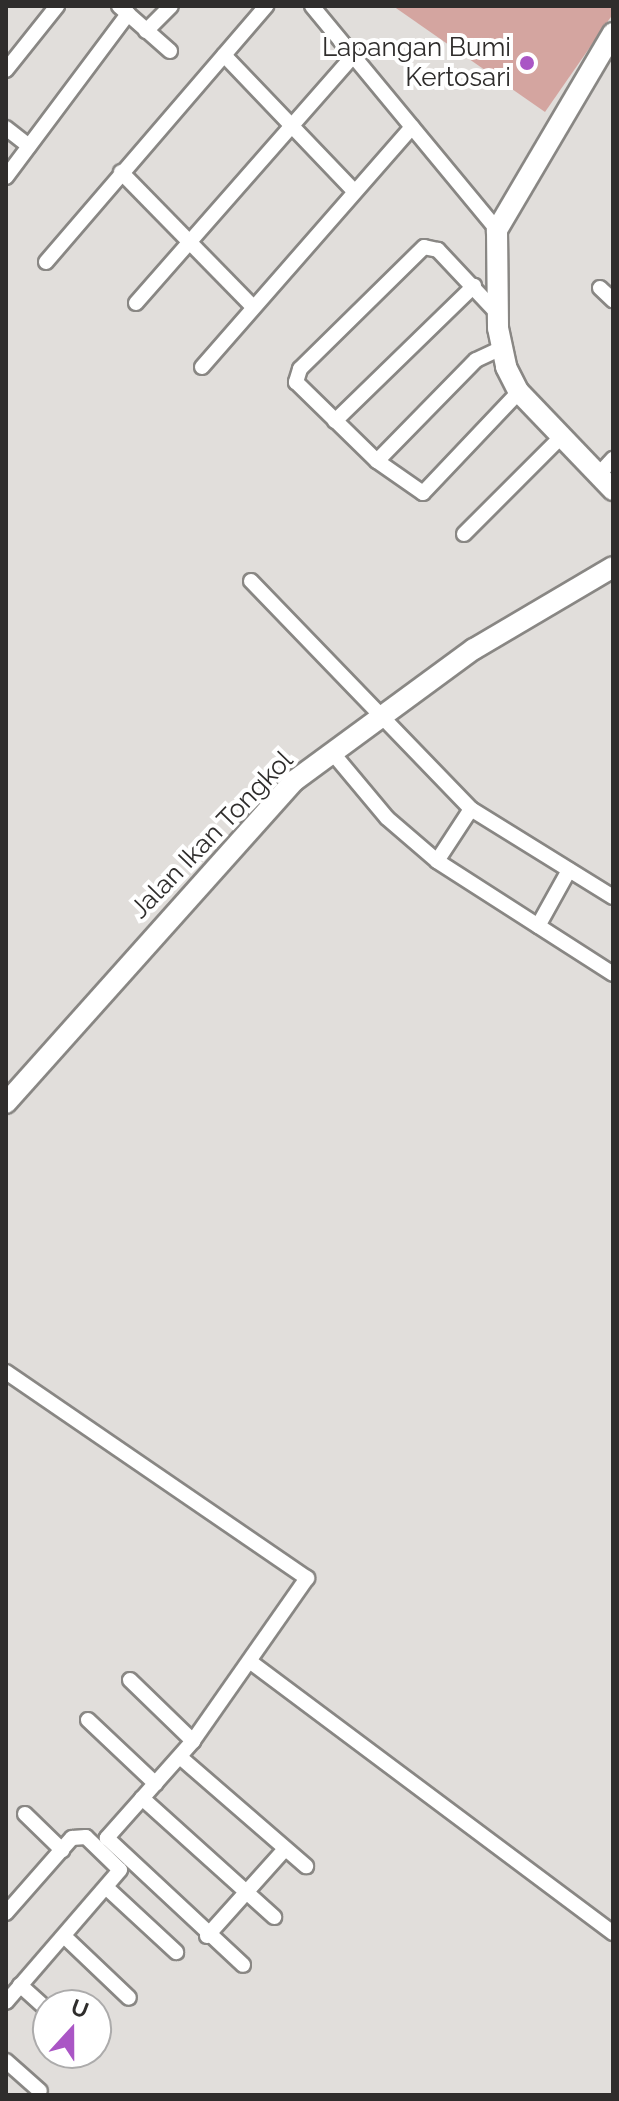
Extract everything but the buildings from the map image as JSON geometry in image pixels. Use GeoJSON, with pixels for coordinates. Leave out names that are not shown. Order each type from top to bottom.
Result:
{"type":"FeatureCollection","features":[{"type":"Feature","properties":{"kind":"street"},"geometry":{"type":"LineString","coordinates":[[6,70],[57,6]]}},
{"type":"Feature","properties":{"kind":"street"},"geometry":{"type":"LineString","coordinates":[[146,31],[171,6]]}},
{"type":"Feature","properties":{"kind":"street"},"geometry":{"type":"LineString","coordinates":[[46,262],[266,6]]}},
{"type":"Feature","properties":{"kind":"street"},"geometry":{"type":"LineString","coordinates":[[312,6],[497,230]]}},
{"type":"Feature","properties":{"kind":"street"},"geometry":{"type":"LineString","coordinates":[[6,177],[124,10],[170,51]]}},
{"type":"Feature","properties":{"kind":"street"},"geometry":{"type":"LineString","coordinates":[[613,33],[497,230],[500,349],[519,392],[561,437],[606,466],[613,490]]}},
{"type":"Feature","properties":{"kind":"street"},"geometry":{"type":"LineString","coordinates":[[224,55],[353,190]]}},
{"type":"Feature","properties":{"kind":"street"},"geometry":{"type":"LineString","coordinates":[[136,303],[289,124],[353,56]]}},
{"type":"Feature","properties":{"kind":"street"},"geometry":{"type":"LineString","coordinates":[[202,367],[353,190],[412,127]]}},
{"type":"Feature","properties":{"kind":"street"},"geometry":{"type":"LineString","coordinates":[[6,128],[29,146]]}},
{"type":"Feature","properties":{"kind":"street"},"geometry":{"type":"LineString","coordinates":[[121,172],[253,307]]}},
{"type":"Feature","properties":{"kind":"street"},"geometry":{"type":"LineString","coordinates":[[499,314],[438,250],[424,247],[300,369],[296,382],[377,461],[423,493],[519,392]]}},
{"type":"Feature","properties":{"kind":"street"},"geometry":{"type":"LineString","coordinates":[[335,421],[474,286]]}},
{"type":"Feature","properties":{"kind":"street"},"geometry":{"type":"LineString","coordinates":[[600,288],[613,300]]}},
{"type":"Feature","properties":{"kind":"street"},"geometry":{"type":"LineString","coordinates":[[377,461],[476,360],[500,349]]}},
{"type":"Feature","properties":{"kind":"street"},"geometry":{"type":"LineString","coordinates":[[464,534],[561,437]]}},
{"type":"Feature","properties":{"kind":"street","name":"Jalan Ikan Tongkol"},"geometry":{"type":"LineString","coordinates":[[6,1103],[269,806],[331,751],[512,623],[613,567]]}},
{"type":"Feature","properties":{"kind":"street"},"geometry":{"type":"LineString","coordinates":[[251,581],[384,714],[471,809],[613,897]]}},
{"type":"Feature","properties":{"kind":"street"},"geometry":{"type":"LineString","coordinates":[[331,751],[387,818],[437,861],[613,974]]}},
{"type":"Feature","properties":{"kind":"street"},"geometry":{"type":"LineString","coordinates":[[437,861],[471,809]]}},
{"type":"Feature","properties":{"kind":"street"},"geometry":{"type":"LineString","coordinates":[[538,926],[569,870]]}},
{"type":"Feature","properties":{"kind":"street"},"geometry":{"type":"LineString","coordinates":[[6,1372],[305,1575],[305,1587],[252,1663],[193,1741],[107,1842],[207,1936],[243,1965]]}},
{"type":"Feature","properties":{"kind":"street"},"geometry":{"type":"LineString","coordinates":[[252,1663],[613,1933]]}},
{"type":"Feature","properties":{"kind":"street"},"geometry":{"type":"LineString","coordinates":[[130,1680],[193,1741]]}},
{"type":"Feature","properties":{"kind":"street"},"geometry":{"type":"LineString","coordinates":[[88,1720],[156,1784]]}},
{"type":"Feature","properties":{"kind":"street"},"geometry":{"type":"LineString","coordinates":[[180,1757],[306,1866]]}},
{"type":"Feature","properties":{"kind":"street"},"geometry":{"type":"LineString","coordinates":[[142,1798],[274,1917]]}},
{"type":"Feature","properties":{"kind":"street"},"geometry":{"type":"LineString","coordinates":[[25,1814],[62,1850]]}},
{"type":"Feature","properties":{"kind":"street"},"geometry":{"type":"LineString","coordinates":[[6,1913],[62,1850],[79,1836],[98,1846],[120,1870],[108,1889],[6,2002]]}},
{"type":"Feature","properties":{"kind":"street"},"geometry":{"type":"LineString","coordinates":[[207,1936],[285,1849]]}},
{"type":"Feature","properties":{"kind":"street"},"geometry":{"type":"LineString","coordinates":[[108,1889],[176,1952]]}},
{"type":"Feature","properties":{"kind":"street"},"geometry":{"type":"LineString","coordinates":[[65,1937],[129,1998]]}},
{"type":"Feature","properties":{"kind":"street"},"geometry":{"type":"LineString","coordinates":[[20,1985],[32,1996]]}},
{"type":"Feature","properties":{"kind":"street"},"geometry":{"type":"LineString","coordinates":[[6,2061],[40,2091]]}},
{"type":"Feature","properties":{"kind":"shaded area","name":"Lapangan Bumi Kertosari"},"geometry":{"type":"Polygon","coordinates":[[[393,6],[613,6],[613,14],[545,112],[393,6]]]}},
{"type":"Feature","properties":{"kind":"place","name":"Lapangan Bumi Kertosari"},"geometry":{"type":"Point","coordinates":[527,63]}}]}
